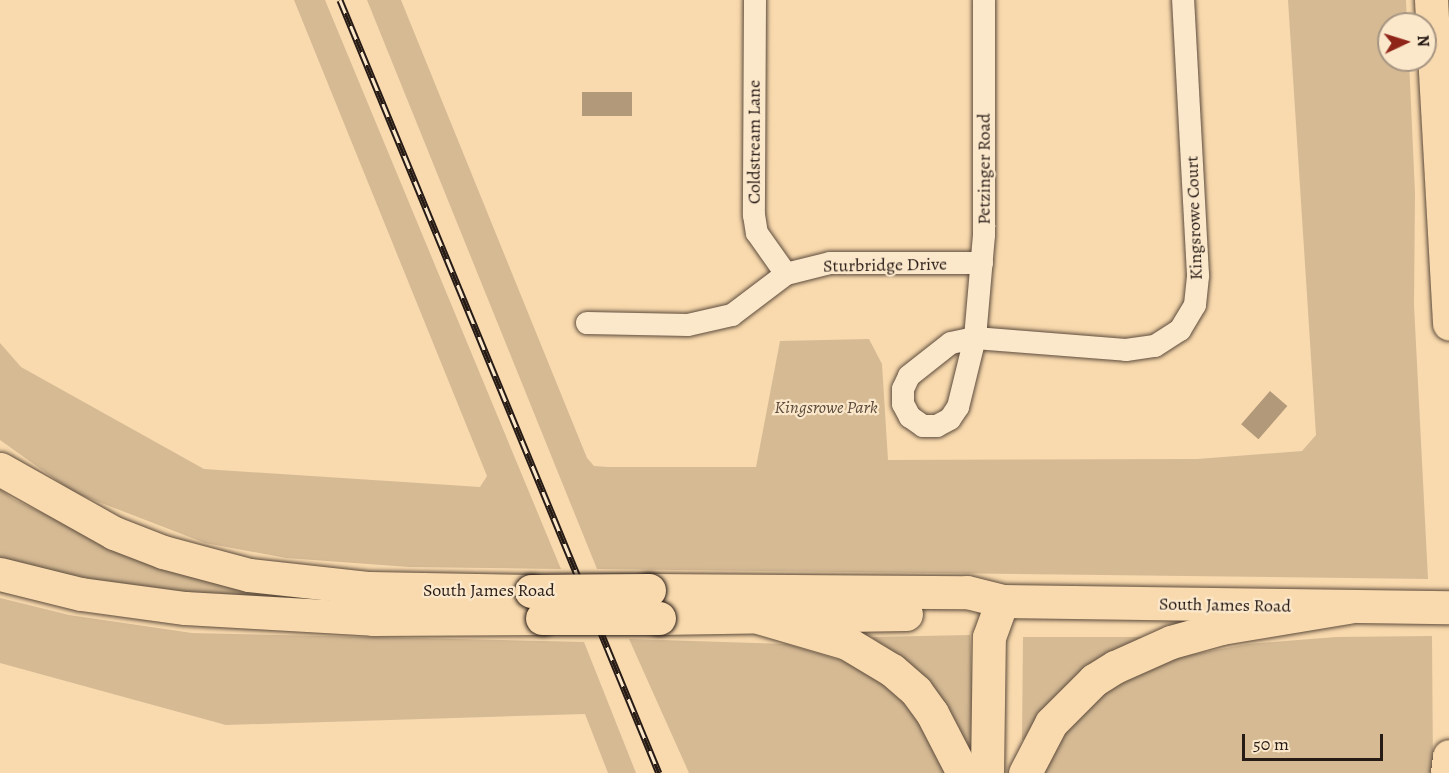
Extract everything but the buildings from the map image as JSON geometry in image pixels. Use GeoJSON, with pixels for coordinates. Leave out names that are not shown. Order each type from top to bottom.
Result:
{"type":"FeatureCollection","features":[{"type":"Feature","properties":{"kind":"main road"},"geometry":{"type":"LineString","coordinates":[[1431,0],[1449,322]]}},
{"type":"Feature","properties":{"kind":"main road","name":"South James Road"},"geometry":{"type":"LineString","coordinates":[[0,469],[114,533],[163,552],[239,572],[346,587],[536,604],[654,604],[967,592],[1002,601],[1449,607]]}},
{"type":"Feature","properties":{"kind":"main road","name":"South James Road"},"geometry":{"type":"LineString","coordinates":[[0,574],[81,594],[196,609],[373,619],[536,604]]}},
{"type":"Feature","properties":{"kind":"main road"},"geometry":{"type":"LineString","coordinates":[[987,773],[989,637],[1002,601]]}},
{"type":"Feature","properties":{"kind":"main road"},"geometry":{"type":"LineString","coordinates":[[1002,601],[1010,636],[1009,773]]}},
{"type":"Feature","properties":{"kind":"main road","name":"South James Road"},"geometry":{"type":"LineString","coordinates":[[654,604],[761,618],[970,613],[1002,601]]}},
{"type":"Feature","properties":{"kind":"main road"},"geometry":{"type":"LineString","coordinates":[[1025,773],[1051,723],[1094,680],[1115,667],[1171,642],[1221,628],[1348,607]]}},
{"type":"Feature","properties":{"kind":"main road"},"geometry":{"type":"LineString","coordinates":[[761,618],[847,644],[892,670],[916,691],[932,713],[963,773]]}},
{"type":"Feature","properties":{"kind":"main road"},"geometry":{"type":"LineString","coordinates":[[1447,773],[1449,756]]}},
{"type":"Feature","properties":{"kind":"street","name":"Coldstream Lane"},"geometry":{"type":"LineString","coordinates":[[755,0],[754,215],[757,233],[786,274]]}},
{"type":"Feature","properties":{"kind":"street","name":"Petzinger Road"},"geometry":{"type":"LineString","coordinates":[[975,338],[982,263],[984,0]]}},
{"type":"Feature","properties":{"kind":"street","name":"Kingsrowe Court"},"geometry":{"type":"LineString","coordinates":[[975,338],[1126,350],[1155,346],[1180,330],[1195,305],[1198,275],[1184,0]]}},
{"type":"Feature","properties":{"kind":"street","name":"Sturbridge Drive"},"geometry":{"type":"LineString","coordinates":[[587,322],[688,325],[732,315],[786,274],[830,263],[982,263]]}},
{"type":"Feature","properties":{"kind":"green space"},"geometry":{"type":"Polygon","coordinates":[[[294,0],[325,0],[561,569],[409,567],[286,558],[205,543],[73,492],[0,440],[0,343],[21,367],[204,469],[480,487],[487,476],[294,0]]]}},
{"type":"Feature","properties":{"kind":"green space","name":"Kingsrowe Park"},"geometry":{"type":"Polygon","coordinates":[[[367,0],[401,0],[587,458],[594,466],[608,467],[756,467],[780,341],[869,339],[882,364],[888,460],[1197,459],[1302,451],[1316,435],[1288,0],[1406,0],[1406,12],[1377,12],[1377,72],[1410,72],[1415,193],[1414,305],[1428,579],[597,569],[367,0]]]}},
{"type":"Feature","properties":{"kind":"green space"},"geometry":{"type":"Polygon","coordinates":[[[0,489],[13,499],[112,546],[286,592],[285,602],[130,588],[0,562],[0,489]]]}},
{"type":"Feature","properties":{"kind":"green space"},"geometry":{"type":"Polygon","coordinates":[[[0,598],[69,615],[192,633],[584,642],[636,773],[608,773],[585,714],[226,725],[0,663],[0,598]]]}},
{"type":"Feature","properties":{"kind":"green space"},"geometry":{"type":"Polygon","coordinates":[[[970,635],[976,772],[908,668],[872,637],[970,635]]]}},
{"type":"Feature","properties":{"kind":"green space"},"geometry":{"type":"Polygon","coordinates":[[[1432,636],[1433,773],[1044,773],[1064,730],[1098,695],[1126,677],[1173,658],[1248,644],[1336,637],[1432,636]]]}},
{"type":"Feature","properties":{"kind":"green space"},"geometry":{"type":"Polygon","coordinates":[[[1023,637],[1154,637],[1029,739],[1022,740],[1023,637]]]}},
{"type":"Feature","properties":{"kind":"green space"},"geometry":{"type":"Polygon","coordinates":[[[629,639],[787,644],[863,667],[893,689],[918,714],[949,773],[689,773],[629,639]]]}},
{"type":"Feature","properties":{"kind":"shaded area"},"geometry":{"type":"Polygon","coordinates":[[[582,92],[632,92],[632,116],[582,116],[582,92]]]}},
{"type":"Feature","properties":{"kind":"shaded area"},"geometry":{"type":"Polygon","coordinates":[[[1270,391],[1287,406],[1258,439],[1241,424],[1270,391]]]}},
{"type":"Feature","properties":{"kind":"railway"},"geometry":{"type":"LineString","coordinates":[[340,0],[659,773]]}}]}
